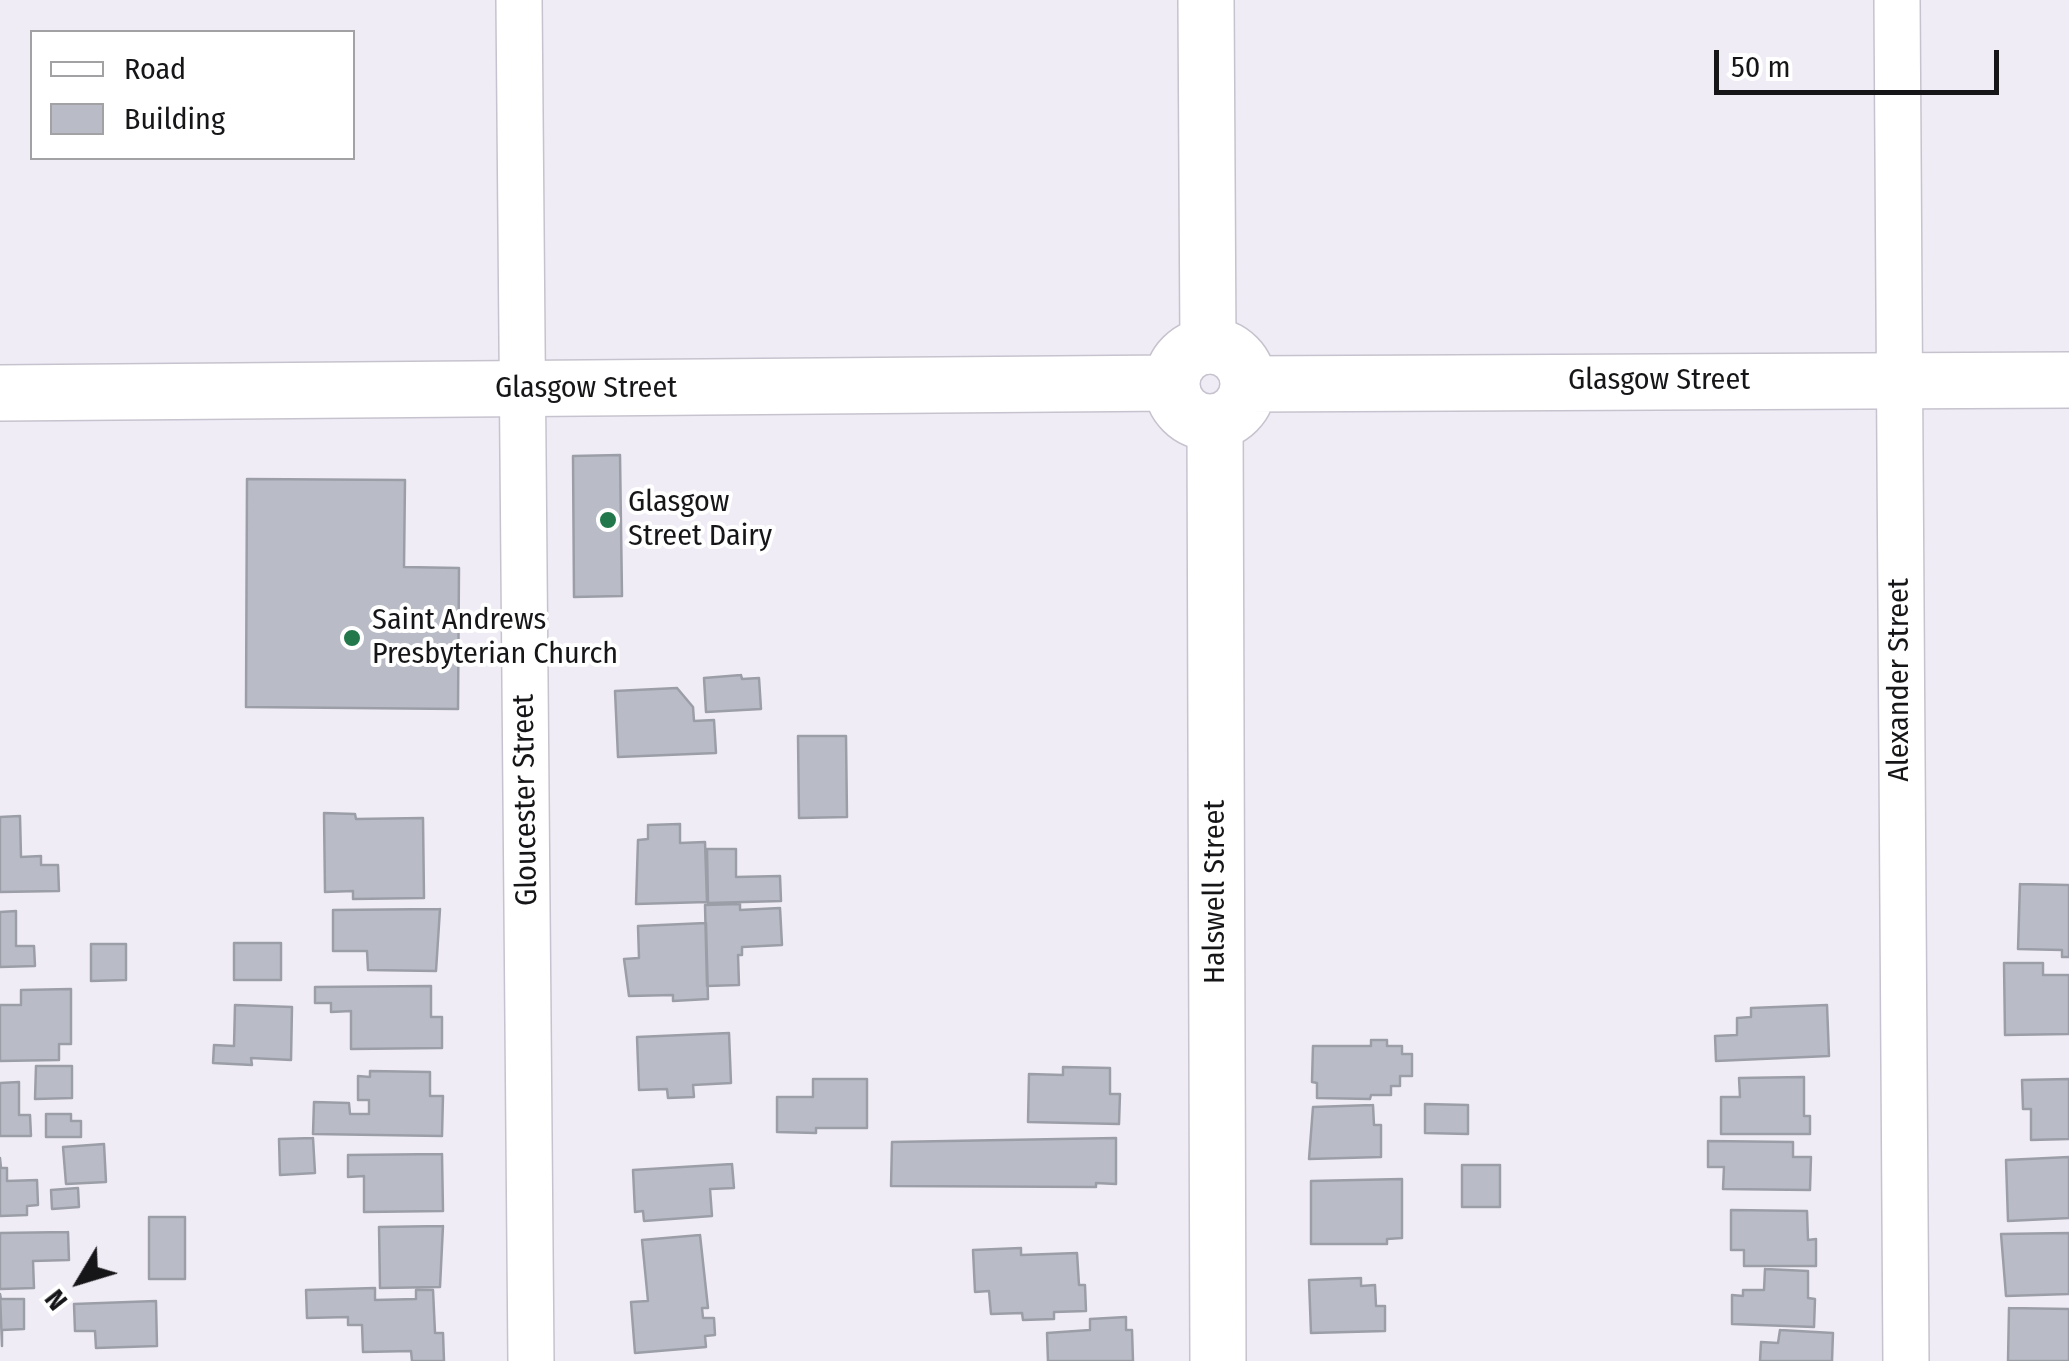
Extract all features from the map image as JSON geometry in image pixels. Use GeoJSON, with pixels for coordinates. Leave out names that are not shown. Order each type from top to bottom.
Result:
{"type":"FeatureCollection","features":[{"type":"Feature","properties":{"kind":"main road"},"geometry":{"type":"LineString","coordinates":[[1206,0],[1190,364],[1174,396],[1190,417],[1232,403]]}},
{"type":"Feature","properties":{"kind":"main road","name":"Glasgow Street"},"geometry":{"type":"LineString","coordinates":[[0,393],[522,389],[1190,364]]}},
{"type":"Feature","properties":{"kind":"main road","name":"Glasgow Street"},"geometry":{"type":"LineString","coordinates":[[1232,403],[1898,380],[2069,380]]}},
{"type":"Feature","properties":{"kind":"main road","name":"Halswell Street"},"geometry":{"type":"LineString","coordinates":[[1218,1361],[1232,403]]}},
{"type":"Feature","properties":{"kind":"street","name":"Gloucester Street"},"geometry":{"type":"LineString","coordinates":[[519,0],[531,1361]]}},
{"type":"Feature","properties":{"kind":"street","name":"Alexander Street"},"geometry":{"type":"LineString","coordinates":[[1897,0],[1906,1361]]}},
{"type":"Feature","properties":{"kind":"building"},"geometry":{"type":"Polygon","coordinates":[[[620,455],[622,596],[574,597],[573,456],[620,455]]]}},
{"type":"Feature","properties":{"kind":"building","name":"Saint Andrews Presbyterian Church"},"geometry":{"type":"Polygon","coordinates":[[[247,479],[405,480],[404,567],[459,568],[458,709],[246,707],[247,479]]]}},
{"type":"Feature","properties":{"kind":"building"},"geometry":{"type":"Polygon","coordinates":[[[741,675],[742,679],[759,678],[761,709],[706,712],[704,678],[741,675]]]}},
{"type":"Feature","properties":{"kind":"building"},"geometry":{"type":"Polygon","coordinates":[[[677,688],[693,707],[694,721],[714,720],[716,753],[618,757],[615,691],[677,688]]]}},
{"type":"Feature","properties":{"kind":"building"},"geometry":{"type":"Polygon","coordinates":[[[798,736],[846,736],[847,817],[799,818],[798,736]]]}},
{"type":"Feature","properties":{"kind":"building"},"geometry":{"type":"Polygon","coordinates":[[[324,813],[355,814],[356,819],[423,818],[424,898],[353,899],[353,891],[325,892],[324,813]]]}},
{"type":"Feature","properties":{"kind":"building"},"geometry":{"type":"Polygon","coordinates":[[[20,816],[21,857],[41,856],[41,865],[58,865],[59,891],[0,892],[0,817],[20,816]]]}},
{"type":"Feature","properties":{"kind":"building"},"geometry":{"type":"Polygon","coordinates":[[[680,824],[680,843],[705,842],[707,902],[636,904],[638,840],[648,839],[648,825],[680,824]]]}},
{"type":"Feature","properties":{"kind":"building"},"geometry":{"type":"Polygon","coordinates":[[[707,849],[736,849],[736,877],[780,876],[781,901],[708,903],[707,849]]]}},
{"type":"Feature","properties":{"kind":"building"},"geometry":{"type":"Polygon","coordinates":[[[2020,884],[2069,885],[2069,957],[2062,957],[2062,950],[2018,949],[2020,884]]]}},
{"type":"Feature","properties":{"kind":"building"},"geometry":{"type":"Polygon","coordinates":[[[740,904],[740,910],[780,908],[782,945],[742,947],[742,955],[738,955],[739,985],[707,986],[705,905],[740,904]]]}},
{"type":"Feature","properties":{"kind":"building"},"geometry":{"type":"Polygon","coordinates":[[[440,909],[436,971],[368,970],[367,951],[333,951],[333,910],[440,909]]]}},
{"type":"Feature","properties":{"kind":"building"},"geometry":{"type":"Polygon","coordinates":[[[16,911],[16,946],[34,946],[35,966],[0,967],[0,912],[16,911]]]}},
{"type":"Feature","properties":{"kind":"building"},"geometry":{"type":"Polygon","coordinates":[[[706,923],[708,999],[673,1001],[673,995],[629,996],[624,959],[639,958],[638,926],[706,923]]]}},
{"type":"Feature","properties":{"kind":"building"},"geometry":{"type":"Polygon","coordinates":[[[234,943],[281,943],[281,980],[234,980],[234,943]]]}},
{"type":"Feature","properties":{"kind":"building"},"geometry":{"type":"Polygon","coordinates":[[[91,944],[126,944],[126,980],[91,981],[91,944]]]}},
{"type":"Feature","properties":{"kind":"building"},"geometry":{"type":"Polygon","coordinates":[[[2004,963],[2043,963],[2043,975],[2069,975],[2069,1034],[2005,1035],[2004,963]]]}},
{"type":"Feature","properties":{"kind":"building"},"geometry":{"type":"Polygon","coordinates":[[[431,986],[431,1017],[442,1017],[442,1048],[351,1049],[351,1011],[331,1012],[331,1003],[315,1003],[315,987],[431,986]]]}},
{"type":"Feature","properties":{"kind":"building"},"geometry":{"type":"Polygon","coordinates":[[[71,989],[71,1044],[59,1044],[59,1060],[0,1061],[0,1005],[21,1005],[21,990],[71,989]]]}},
{"type":"Feature","properties":{"kind":"building"},"geometry":{"type":"Polygon","coordinates":[[[235,1005],[292,1007],[291,1060],[251,1058],[252,1065],[213,1063],[214,1045],[234,1046],[235,1005]]]}},
{"type":"Feature","properties":{"kind":"building"},"geometry":{"type":"Polygon","coordinates":[[[1827,1005],[1829,1056],[1716,1061],[1715,1036],[1737,1035],[1737,1018],[1751,1017],[1751,1008],[1827,1005]]]}},
{"type":"Feature","properties":{"kind":"building"},"geometry":{"type":"Polygon","coordinates":[[[729,1033],[731,1083],[693,1085],[694,1097],[668,1098],[667,1089],[639,1090],[637,1037],[729,1033]]]}},
{"type":"Feature","properties":{"kind":"building"},"geometry":{"type":"Polygon","coordinates":[[[1371,1040],[1387,1040],[1387,1046],[1402,1046],[1402,1054],[1412,1054],[1412,1076],[1400,1076],[1400,1086],[1391,1086],[1391,1095],[1371,1095],[1370,1099],[1317,1098],[1317,1083],[1312,1082],[1313,1046],[1371,1046],[1371,1040]]]}},
{"type":"Feature","properties":{"kind":"building"},"geometry":{"type":"Polygon","coordinates":[[[36,1066],[72,1066],[72,1098],[35,1099],[36,1066]]]}},
{"type":"Feature","properties":{"kind":"building"},"geometry":{"type":"Polygon","coordinates":[[[1063,1067],[1110,1068],[1110,1094],[1120,1094],[1119,1124],[1028,1122],[1029,1074],[1063,1075],[1063,1067]]]}},
{"type":"Feature","properties":{"kind":"building"},"geometry":{"type":"Polygon","coordinates":[[[370,1071],[430,1072],[430,1096],[443,1096],[442,1136],[313,1134],[314,1102],[349,1103],[350,1114],[369,1114],[369,1100],[358,1100],[358,1076],[370,1077],[370,1071]]]}},
{"type":"Feature","properties":{"kind":"building"},"geometry":{"type":"Polygon","coordinates":[[[1804,1077],[1804,1116],[1810,1116],[1810,1134],[1721,1134],[1721,1097],[1740,1097],[1739,1078],[1804,1077]]]}},
{"type":"Feature","properties":{"kind":"building"},"geometry":{"type":"Polygon","coordinates":[[[813,1079],[867,1079],[867,1128],[777,1132],[777,1097],[813,1097],[813,1079]]]}},
{"type":"Feature","properties":{"kind":"building"},"geometry":{"type":"Polygon","coordinates":[[[2069,1079],[2069,1139],[2031,1140],[2031,1109],[2023,1109],[2022,1080],[2069,1079]]]}},
{"type":"Feature","properties":{"kind":"building"},"geometry":{"type":"Polygon","coordinates":[[[19,1082],[19,1115],[30,1115],[31,1136],[0,1136],[0,1083],[19,1082]]]}},
{"type":"Feature","properties":{"kind":"building"},"geometry":{"type":"Polygon","coordinates":[[[1425,1104],[1468,1105],[1468,1134],[1425,1133],[1425,1104]]]}},
{"type":"Feature","properties":{"kind":"building"},"geometry":{"type":"Polygon","coordinates":[[[1373,1105],[1374,1125],[1381,1125],[1381,1157],[1309,1159],[1313,1107],[1373,1105]]]}},
{"type":"Feature","properties":{"kind":"building"},"geometry":{"type":"Polygon","coordinates":[[[46,1114],[71,1114],[71,1121],[81,1121],[81,1137],[46,1137],[46,1114]]]}},
{"type":"Feature","properties":{"kind":"building"},"geometry":{"type":"Polygon","coordinates":[[[313,1138],[315,1173],[280,1175],[279,1139],[313,1138]]]}},
{"type":"Feature","properties":{"kind":"building"},"geometry":{"type":"Polygon","coordinates":[[[1116,1138],[1116,1184],[891,1186],[892,1142],[1116,1138]]]}},
{"type":"Feature","properties":{"kind":"building"},"geometry":{"type":"Polygon","coordinates":[[[1708,1141],[1793,1142],[1793,1157],[1811,1157],[1810,1190],[1723,1189],[1724,1167],[1708,1167],[1708,1141]]]}},
{"type":"Feature","properties":{"kind":"building"},"geometry":{"type":"Polygon","coordinates":[[[104,1144],[106,1182],[66,1184],[63,1147],[104,1144]]]}},
{"type":"Feature","properties":{"kind":"building"},"geometry":{"type":"Polygon","coordinates":[[[442,1154],[443,1211],[364,1212],[364,1176],[348,1177],[348,1155],[442,1154]]]}},
{"type":"Feature","properties":{"kind":"building"},"geometry":{"type":"Polygon","coordinates":[[[2069,1157],[2069,1218],[2008,1221],[2006,1160],[2069,1157]]]}},
{"type":"Feature","properties":{"kind":"building"},"geometry":{"type":"Polygon","coordinates":[[[0,1158],[1,1168],[7,1168],[7,1181],[37,1180],[38,1205],[27,1206],[27,1215],[0,1216],[0,1158]]]}},
{"type":"Feature","properties":{"kind":"building"},"geometry":{"type":"Polygon","coordinates":[[[732,1164],[734,1188],[710,1189],[712,1216],[644,1221],[643,1211],[635,1212],[633,1170],[732,1164]]]}},
{"type":"Feature","properties":{"kind":"building"},"geometry":{"type":"Polygon","coordinates":[[[1462,1165],[1500,1165],[1500,1207],[1462,1207],[1462,1165]]]}},
{"type":"Feature","properties":{"kind":"building"},"geometry":{"type":"Polygon","coordinates":[[[1402,1179],[1402,1238],[1387,1239],[1387,1244],[1311,1244],[1311,1181],[1402,1179]]]}},
{"type":"Feature","properties":{"kind":"building"},"geometry":{"type":"Polygon","coordinates":[[[78,1188],[79,1207],[52,1209],[51,1190],[78,1188]]]}},
{"type":"Feature","properties":{"kind":"building"},"geometry":{"type":"Polygon","coordinates":[[[1731,1210],[1807,1211],[1808,1240],[1816,1239],[1816,1266],[1744,1266],[1744,1250],[1731,1250],[1731,1210]]]}},
{"type":"Feature","properties":{"kind":"building"},"geometry":{"type":"Polygon","coordinates":[[[149,1217],[185,1217],[185,1279],[149,1279],[149,1217]]]}},
{"type":"Feature","properties":{"kind":"building"},"geometry":{"type":"Polygon","coordinates":[[[443,1226],[440,1287],[380,1288],[379,1227],[443,1226]]]}},
{"type":"Feature","properties":{"kind":"building"},"geometry":{"type":"Polygon","coordinates":[[[68,1232],[69,1260],[33,1261],[34,1288],[0,1289],[0,1233],[68,1232]]]}},
{"type":"Feature","properties":{"kind":"building"},"geometry":{"type":"Polygon","coordinates":[[[2069,1233],[2069,1294],[2006,1296],[2001,1234],[2069,1233]]]}},
{"type":"Feature","properties":{"kind":"building"},"geometry":{"type":"Polygon","coordinates":[[[700,1235],[708,1308],[702,1308],[703,1318],[714,1318],[715,1335],[705,1336],[706,1347],[635,1353],[631,1302],[648,1301],[642,1240],[700,1235]]]}},
{"type":"Feature","properties":{"kind":"building"},"geometry":{"type":"Polygon","coordinates":[[[1021,1248],[1021,1255],[1077,1253],[1086,1311],[1054,1312],[1054,1319],[1023,1320],[1022,1313],[991,1314],[989,1291],[975,1292],[973,1250],[1021,1248]]]}},
{"type":"Feature","properties":{"kind":"building"},"geometry":{"type":"Polygon","coordinates":[[[1765,1269],[1808,1271],[1808,1298],[1815,1299],[1814,1327],[1732,1324],[1732,1295],[1743,1296],[1743,1290],[1764,1290],[1765,1269]]]}},
{"type":"Feature","properties":{"kind":"building"},"geometry":{"type":"Polygon","coordinates":[[[1361,1278],[1361,1286],[1375,1285],[1376,1306],[1385,1306],[1385,1331],[1311,1333],[1309,1280],[1361,1278]]]}},
{"type":"Feature","properties":{"kind":"building"},"geometry":{"type":"Polygon","coordinates":[[[375,1288],[375,1300],[416,1299],[416,1290],[433,1290],[435,1333],[443,1333],[444,1361],[412,1361],[411,1351],[363,1352],[362,1325],[348,1325],[348,1317],[307,1318],[306,1290],[375,1288]]]}},
{"type":"Feature","properties":{"kind":"building"},"geometry":{"type":"Polygon","coordinates":[[[0,1294],[1,1299],[24,1299],[24,1329],[2,1330],[2,1346],[0,1294]]]}},
{"type":"Feature","properties":{"kind":"building"},"geometry":{"type":"Polygon","coordinates":[[[156,1301],[157,1346],[96,1348],[95,1331],[75,1331],[74,1304],[156,1301]]]}},
{"type":"Feature","properties":{"kind":"building"},"geometry":{"type":"Polygon","coordinates":[[[2009,1308],[2069,1309],[2069,1361],[2008,1361],[2009,1308]]]}},
{"type":"Feature","properties":{"kind":"building"},"geometry":{"type":"Polygon","coordinates":[[[1126,1317],[1126,1330],[1132,1330],[1133,1361],[1048,1361],[1047,1333],[1090,1330],[1090,1319],[1126,1317]]]}},
{"type":"Feature","properties":{"kind":"building"},"geometry":{"type":"Polygon","coordinates":[[[1780,1330],[1833,1333],[1832,1361],[1760,1361],[1761,1342],[1778,1343],[1780,1330]]]}},
{"type":"Feature","properties":{"kind":"place","name":"Glasgow Street Dairy"},"geometry":{"type":"Point","coordinates":[608,520]}},
{"type":"Feature","properties":{"kind":"place","name":"Saint Andrews Presbyterian Church"},"geometry":{"type":"Point","coordinates":[352,638]}}]}
